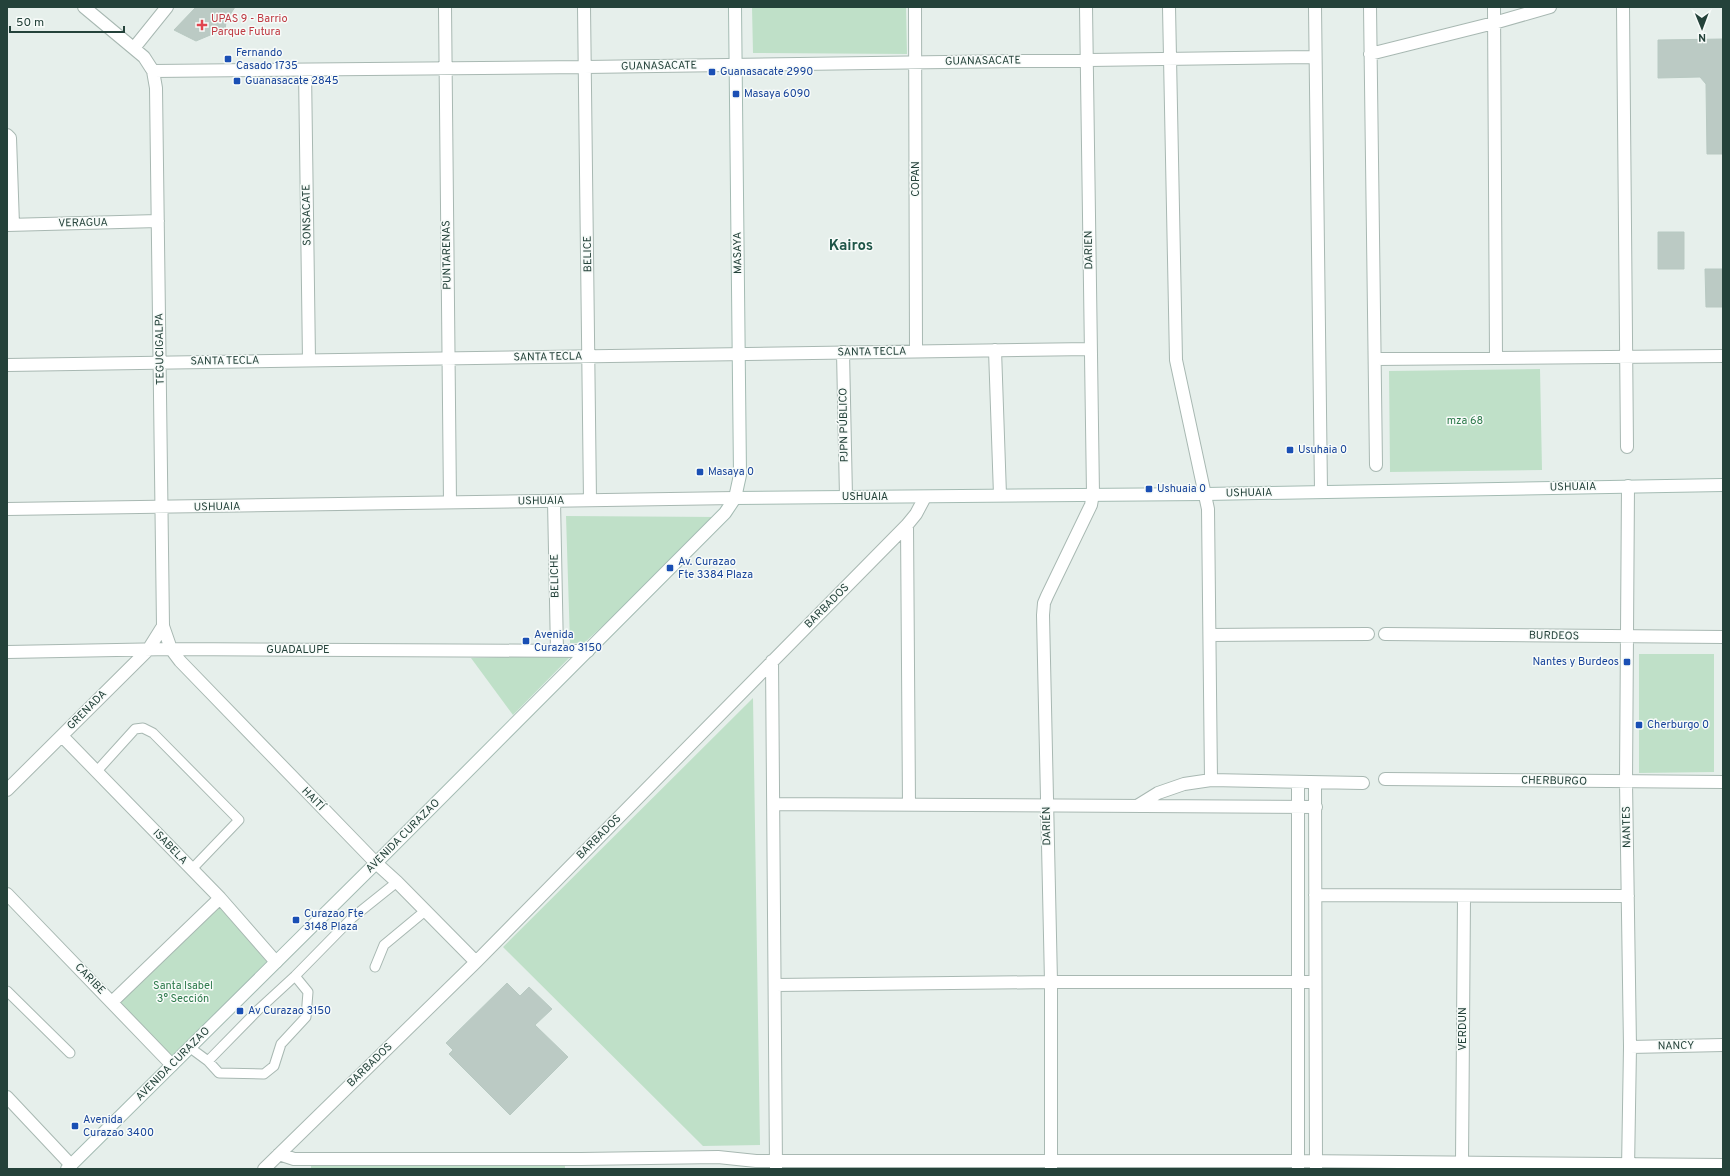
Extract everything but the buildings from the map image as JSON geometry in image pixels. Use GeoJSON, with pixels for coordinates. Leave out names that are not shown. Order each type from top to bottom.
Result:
{"type":"FeatureCollection","features":[{"type":"Feature","properties":{"kind":"street"},"geometry":{"type":"LineString","coordinates":[[84,7],[144,57],[153,71]]}},
{"type":"Feature","properties":{"kind":"street"},"geometry":{"type":"LineString","coordinates":[[134,48],[167,7]]}},
{"type":"Feature","properties":{"kind":"street","name":"PUNTARENAS"},"geometry":{"type":"LineString","coordinates":[[445,7],[450,502]]}},
{"type":"Feature","properties":{"kind":"street","name":"BELICE"},"geometry":{"type":"LineString","coordinates":[[584,7],[590,356],[590,500]]}},
{"type":"Feature","properties":{"kind":"street","name":"MASAYA"},"geometry":{"type":"LineString","coordinates":[[735,7],[740,354],[740,475],[735,498]]}},
{"type":"Feature","properties":{"kind":"street","name":"COPAN"},"geometry":{"type":"LineString","coordinates":[[915,7],[916,351]]}},
{"type":"Feature","properties":{"kind":"street","name":"DARIEN"},"geometry":{"type":"LineString","coordinates":[[1086,7],[1093,494]]}},
{"type":"Feature","properties":{"kind":"street"},"geometry":{"type":"LineString","coordinates":[[1169,7],[1176,360],[1177,373],[1206,494],[1208,509],[1211,780]]}},
{"type":"Feature","properties":{"kind":"street"},"geometry":{"type":"LineString","coordinates":[[1315,7],[1321,491]]}},
{"type":"Feature","properties":{"kind":"street"},"geometry":{"type":"LineString","coordinates":[[1370,7],[1376,465]]}},
{"type":"Feature","properties":{"kind":"street"},"geometry":{"type":"LineString","coordinates":[[1494,7],[1496,358]]}},
{"type":"Feature","properties":{"kind":"street"},"geometry":{"type":"LineString","coordinates":[[1370,54],[1494,23],[1550,7]]}},
{"type":"Feature","properties":{"kind":"street"},"geometry":{"type":"LineString","coordinates":[[1623,7],[1627,447]]}},
{"type":"Feature","properties":{"kind":"street","name":"GUANASACATE"},"geometry":{"type":"LineString","coordinates":[[153,71],[1169,60],[1315,56]]}},
{"type":"Feature","properties":{"kind":"street","name":"SONSACATE"},"geometry":{"type":"LineString","coordinates":[[305,70],[309,360]]}},
{"type":"Feature","properties":{"kind":"street","name":"TEGUCIGALPA"},"geometry":{"type":"LineString","coordinates":[[153,71],[156,88],[163,626]]}},
{"type":"Feature","properties":{"kind":"street"},"geometry":{"type":"LineString","coordinates":[[9,137],[10,225]]}},
{"type":"Feature","properties":{"kind":"street","name":"VERAGUA"},"geometry":{"type":"LineString","coordinates":[[10,225],[158,221]]}},
{"type":"Feature","properties":{"kind":"street","name":"SANTA TECLA"},"geometry":{"type":"LineString","coordinates":[[7,365],[1090,349]]}},
{"type":"Feature","properties":{"kind":"street"},"geometry":{"type":"LineString","coordinates":[[995,350],[1000,495]]}},
{"type":"Feature","properties":{"kind":"street","name":"PJPN PÚBLICO"},"geometry":{"type":"LineString","coordinates":[[843,352],[846,497]]}},
{"type":"Feature","properties":{"kind":"street"},"geometry":{"type":"LineString","coordinates":[[1375,359],[1723,356]]}},
{"type":"Feature","properties":{"kind":"street","name":"USHUAIA"},"geometry":{"type":"LineString","coordinates":[[7,509],[162,508],[735,498],[1206,494],[1723,485]]}},
{"type":"Feature","properties":{"kind":"street","name":"NANTES"},"geometry":{"type":"LineString","coordinates":[[1628,486],[1626,782],[1630,1047],[1628,1167]]}},
{"type":"Feature","properties":{"kind":"street","name":"DARIÉN"},"geometry":{"type":"LineString","coordinates":[[1050,1165],[1050,982],[1044,603],[1090,505],[1093,494]]}},
{"type":"Feature","properties":{"kind":"street","name":"BARBADOS"},"geometry":{"type":"LineString","coordinates":[[264,1169],[476,962],[907,525],[916,514],[925,497]]}},
{"type":"Feature","properties":{"kind":"street","name":"AVENIDA CURAZAO"},"geometry":{"type":"LineString","coordinates":[[69,1167],[588,651],[725,513],[735,498]]}},
{"type":"Feature","properties":{"kind":"street","name":"BELICHE"},"geometry":{"type":"LineString","coordinates":[[554,501],[557,651]]}},
{"type":"Feature","properties":{"kind":"street"},"geometry":{"type":"LineString","coordinates":[[907,525],[909,805]]}},
{"type":"Feature","properties":{"kind":"street","name":"HAITÍ"},"geometry":{"type":"LineString","coordinates":[[163,626],[170,649],[180,661],[376,863],[397,882],[476,962]]}},
{"type":"Feature","properties":{"kind":"street","name":"GRENADA"},"geometry":{"type":"LineString","coordinates":[[7,790],[148,650],[163,626]]}},
{"type":"Feature","properties":{"kind":"street"},"geometry":{"type":"LineString","coordinates":[[1210,635],[1368,634]]}},
{"type":"Feature","properties":{"kind":"street","name":"BURDEOS"},"geometry":{"type":"LineString","coordinates":[[1385,634],[1723,637]]}},
{"type":"Feature","properties":{"kind":"street","name":"GUADALUPE"},"geometry":{"type":"LineString","coordinates":[[7,652],[170,649],[588,651]]}},
{"type":"Feature","properties":{"kind":"street"},"geometry":{"type":"LineString","coordinates":[[772,661],[776,1165]]}},
{"type":"Feature","properties":{"kind":"street","name":"ISABELA"},"geometry":{"type":"LineString","coordinates":[[62,736],[220,898],[276,962]]}},
{"type":"Feature","properties":{"kind":"street","name":"CHERBURGO"},"geometry":{"type":"LineString","coordinates":[[1385,779],[1723,782]]}},
{"type":"Feature","properties":{"kind":"street"},"geometry":{"type":"LineString","coordinates":[[1136,806],[1158,793],[1184,784],[1211,780],[1363,783]]}},
{"type":"Feature","properties":{"kind":"street"},"geometry":{"type":"LineString","coordinates":[[1298,782],[1298,1165]]}},
{"type":"Feature","properties":{"kind":"street"},"geometry":{"type":"LineString","coordinates":[[1315,783],[1316,1165]]}},
{"type":"Feature","properties":{"kind":"street"},"geometry":{"type":"LineString","coordinates":[[773,804],[1316,808]]}},
{"type":"Feature","properties":{"kind":"street","name":"CARIBE"},"geometry":{"type":"LineString","coordinates":[[7,894],[172,1065]]}},
{"type":"Feature","properties":{"kind":"street"},"geometry":{"type":"LineString","coordinates":[[1316,895],[1464,897],[1628,896]]}},
{"type":"Feature","properties":{"kind":"street","name":"VERDUN"},"geometry":{"type":"LineString","coordinates":[[1462,1162],[1464,897]]}},
{"type":"Feature","properties":{"kind":"street"},"geometry":{"type":"LineString","coordinates":[[112,1002],[220,898]]}},
{"type":"Feature","properties":{"kind":"street"},"geometry":{"type":"LineString","coordinates":[[775,985],[1050,982],[1315,982]]}},
{"type":"Feature","properties":{"kind":"street","name":"NANCY"},"geometry":{"type":"LineString","coordinates":[[1630,1047],[1723,1045]]}},
{"type":"Feature","properties":{"kind":"street"},"geometry":{"type":"LineString","coordinates":[[7,1097],[69,1167]]}},
{"type":"Feature","properties":{"kind":"street"},"geometry":{"type":"LineString","coordinates":[[279,1154],[294,1164],[581,1164],[756,1162],[776,1165],[1316,1165],[1462,1162],[1628,1167],[1723,1165]]}},
{"type":"Feature","properties":{"kind":"lane"},"geometry":{"type":"LineString","coordinates":[[97,771],[135,729],[143,728],[153,733],[239,820],[192,869]]}},
{"type":"Feature","properties":{"kind":"lane"},"geometry":{"type":"LineString","coordinates":[[208,1061],[352,918],[397,882]]}},
{"type":"Feature","properties":{"kind":"lane"},"geometry":{"type":"LineString","coordinates":[[375,967],[384,945],[426,911]]}},
{"type":"Feature","properties":{"kind":"lane"},"geometry":{"type":"LineString","coordinates":[[189,1047],[208,1061],[219,1072],[264,1074],[274,1066],[280,1044],[306,1017],[308,992],[295,976]]}},
{"type":"Feature","properties":{"kind":"lane"},"geometry":{"type":"LineString","coordinates":[[7,991],[70,1053]]}},
{"type":"Feature","properties":{"kind":"green space"},"geometry":{"type":"Polygon","coordinates":[[[752,7],[906,7],[907,54],[753,53],[752,7]]]}},
{"type":"Feature","properties":{"kind":"green space","name":"mza 68"},"geometry":{"type":"Polygon","coordinates":[[[1540,369],[1542,470],[1390,472],[1389,371],[1540,369]]]}},
{"type":"Feature","properties":{"kind":"green space"},"geometry":{"type":"Polygon","coordinates":[[[566,516],[718,517],[662,572],[584,643],[570,643],[566,516]]]}},
{"type":"Feature","properties":{"kind":"green space"},"geometry":{"type":"Polygon","coordinates":[[[1639,654],[1714,654],[1714,772],[1639,773],[1639,654]]]}},
{"type":"Feature","properties":{"kind":"green space"},"geometry":{"type":"Polygon","coordinates":[[[572,655],[513,715],[471,658],[572,655]]]}},
{"type":"Feature","properties":{"kind":"green space"},"geometry":{"type":"Polygon","coordinates":[[[753,698],[760,1145],[703,1146],[503,947],[753,698]]]}},
{"type":"Feature","properties":{"kind":"green space","name":"Santa Isabel 3° Sección"},"geometry":{"type":"Polygon","coordinates":[[[219,905],[272,959],[171,1059],[116,1004],[219,905]]]}},
{"type":"Feature","properties":{"kind":"green space"},"geometry":{"type":"Polygon","coordinates":[[[311,1166],[565,1166],[565,1169],[311,1169],[311,1166]]]}},
{"type":"Feature","properties":{"kind":"place","name":"UPAS 9 - Barrio Parque Futura"},"geometry":{"type":"Point","coordinates":[202,25]}},
{"type":"Feature","properties":{"kind":"place","name":"Fernando Casado 1735"},"geometry":{"type":"Point","coordinates":[228,59]}},
{"type":"Feature","properties":{"kind":"place","name":"Guanasacate 2990"},"geometry":{"type":"Point","coordinates":[712,72]}},
{"type":"Feature","properties":{"kind":"place","name":"Guanasacate 2845"},"geometry":{"type":"Point","coordinates":[237,81]}},
{"type":"Feature","properties":{"kind":"place","name":"Masaya 6090"},"geometry":{"type":"Point","coordinates":[736,94]}},
{"type":"Feature","properties":{"kind":"place","name":"Usuhaia 0"},"geometry":{"type":"Point","coordinates":[1290,450]}},
{"type":"Feature","properties":{"kind":"place","name":"Masaya 0"},"geometry":{"type":"Point","coordinates":[700,472]}},
{"type":"Feature","properties":{"kind":"place","name":"Ushuaia 0"},"geometry":{"type":"Point","coordinates":[1149,489]}},
{"type":"Feature","properties":{"kind":"place","name":"Av. Curazao Fte 3384 Plaza"},"geometry":{"type":"Point","coordinates":[670,568]}},
{"type":"Feature","properties":{"kind":"place","name":"Avenida Curazao 3150"},"geometry":{"type":"Point","coordinates":[526,641]}},
{"type":"Feature","properties":{"kind":"place","name":"Nantes y Burdeos"},"geometry":{"type":"Point","coordinates":[1627,662]}},
{"type":"Feature","properties":{"kind":"place","name":"Cherburgo 0"},"geometry":{"type":"Point","coordinates":[1639,725]}},
{"type":"Feature","properties":{"kind":"place","name":"Curazao Fte 3148 Plaza"},"geometry":{"type":"Point","coordinates":[296,920]}},
{"type":"Feature","properties":{"kind":"place","name":"Av Curazao 3150"},"geometry":{"type":"Point","coordinates":[240,1011]}},
{"type":"Feature","properties":{"kind":"place","name":"Avenida Curazao 3400"},"geometry":{"type":"Point","coordinates":[75,1126]}},
{"type":"Feature","properties":{"kind":"district","name":"Kairos"},"geometry":{"type":"Point","coordinates":[851,246]}}]}
